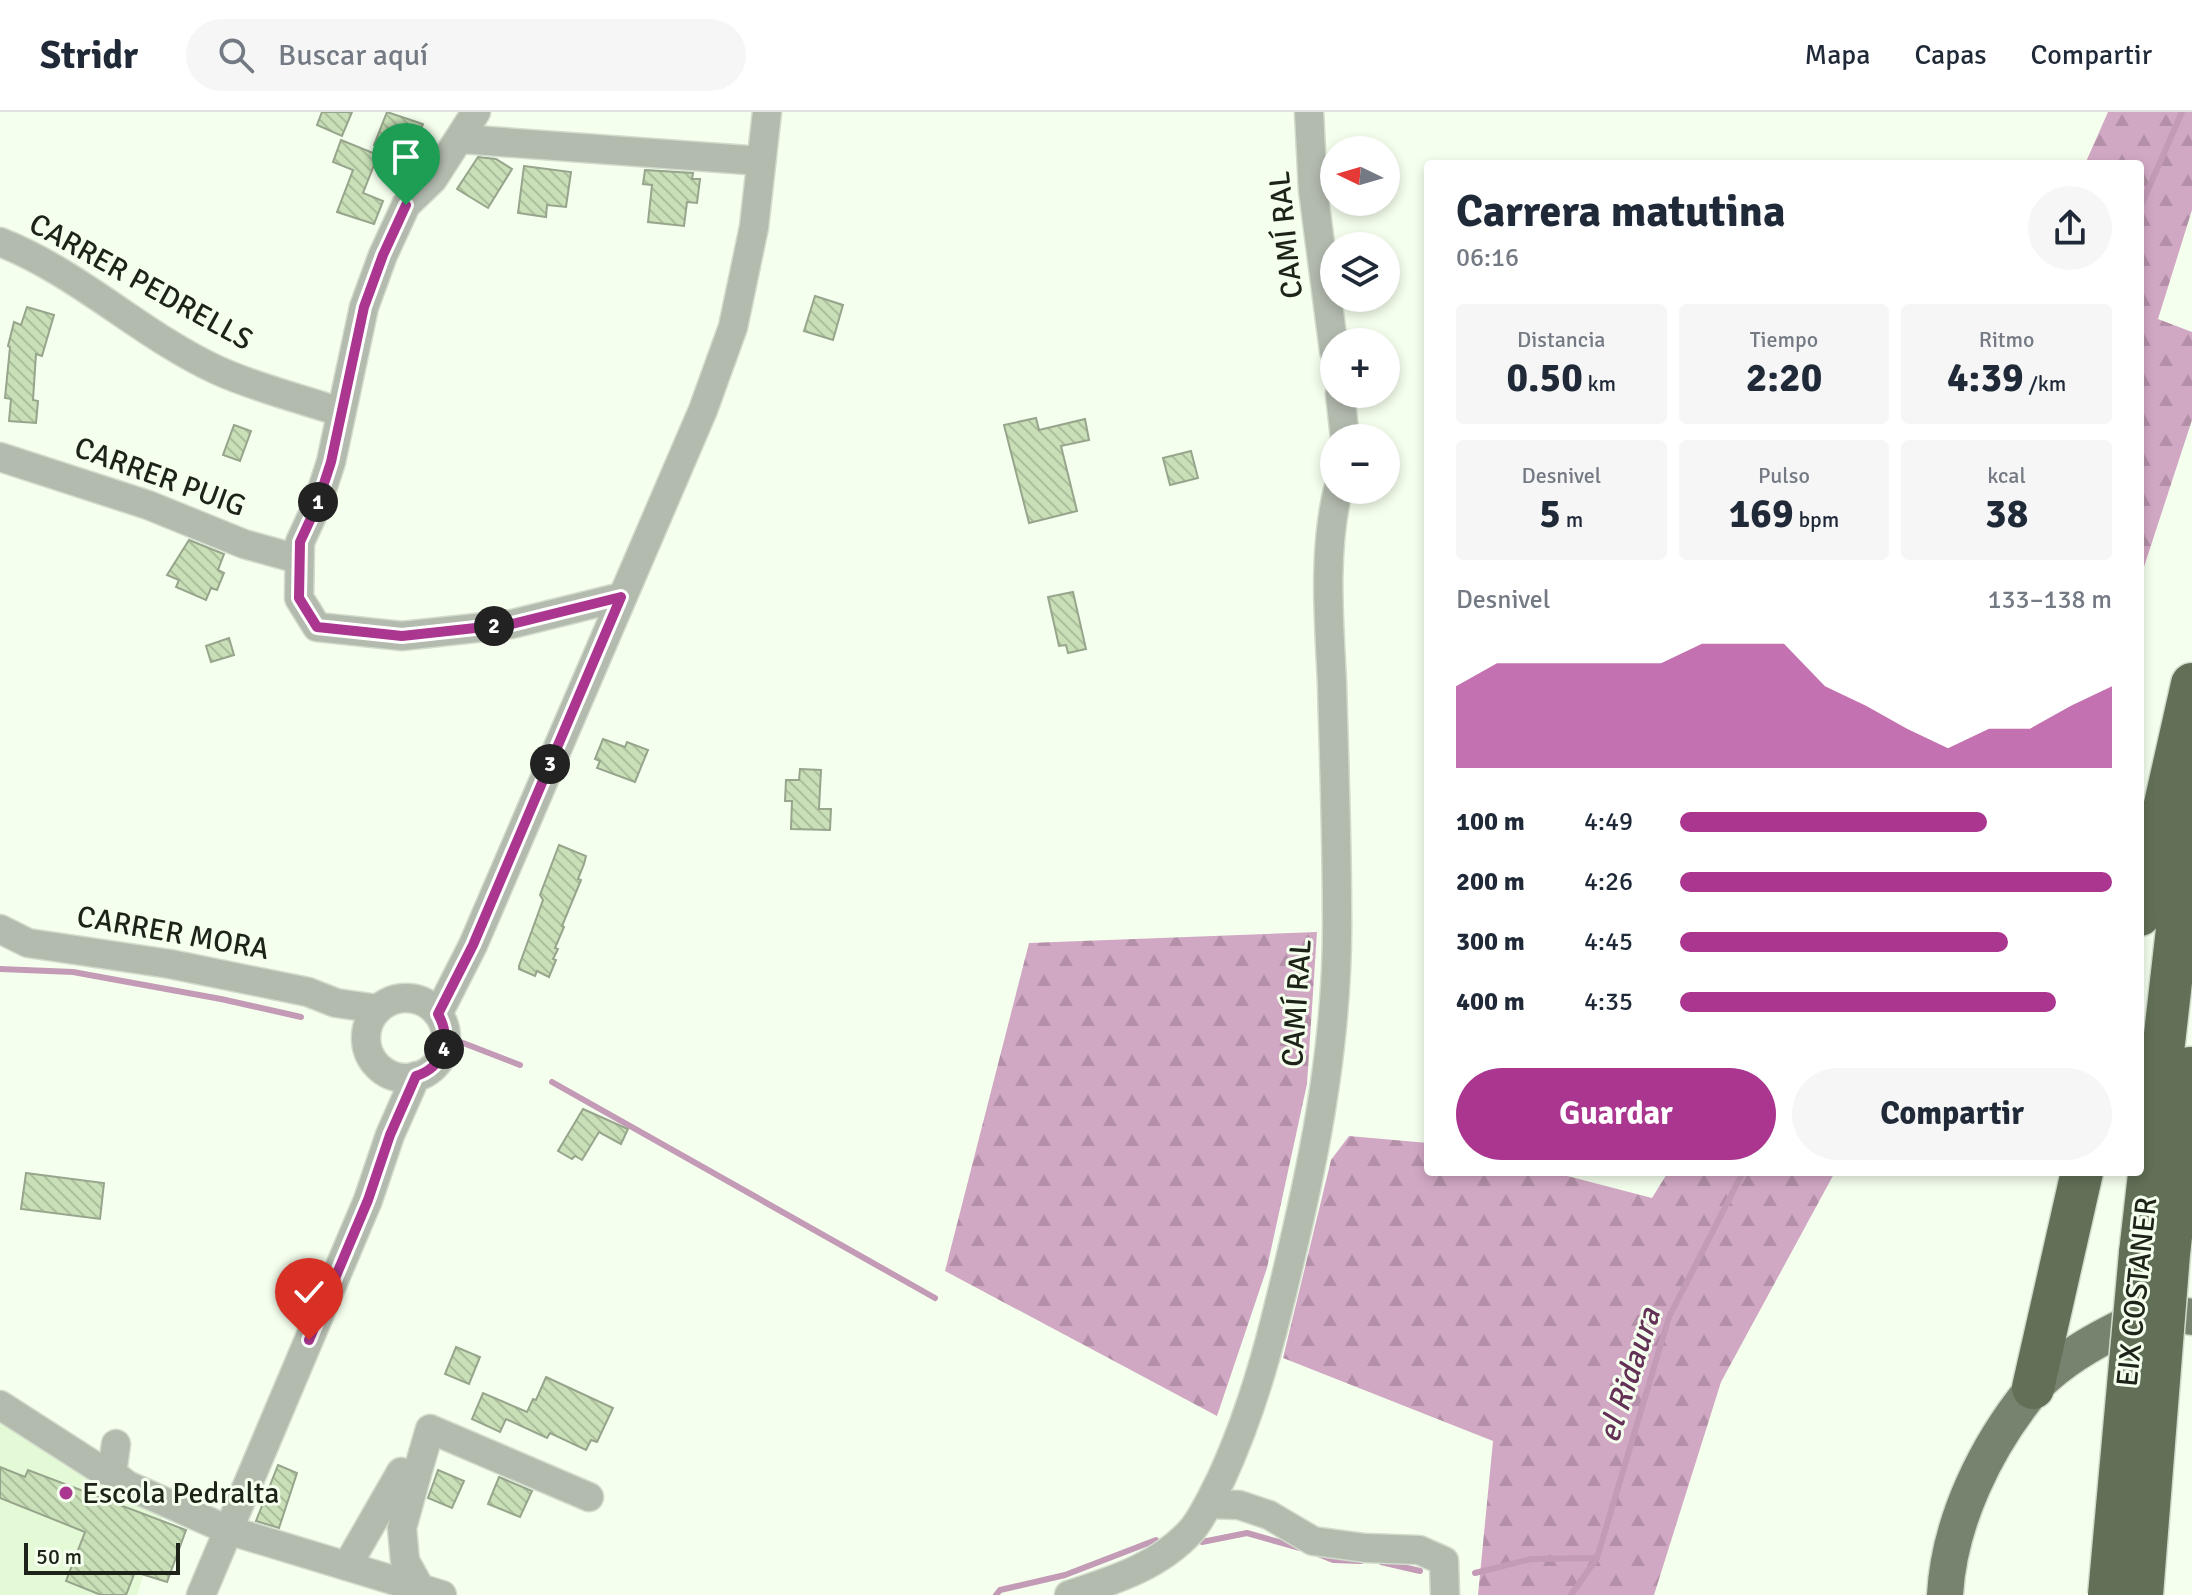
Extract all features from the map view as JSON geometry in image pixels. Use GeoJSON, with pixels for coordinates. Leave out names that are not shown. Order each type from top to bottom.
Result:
{"type":"FeatureCollection","features":[{"type":"Feature","properties":{"kind":"highway"},"geometry":{"type":"LineString","coordinates":[[2144,897],[2192,684]]}},
{"type":"Feature","properties":{"kind":"highway","name":"EIX COSTANER"},"geometry":{"type":"LineString","coordinates":[[2109,1595],[2154,1253],[2192,798]]}},
{"type":"Feature","properties":{"kind":"highway","name":"EIX COSTANER"},"geometry":{"type":"LineString","coordinates":[[2142,1595],[2154,1253],[2192,1048]]}},
{"type":"Feature","properties":{"kind":"highway"},"geometry":{"type":"LineString","coordinates":[[2033,1388],[2081,1176]]}},
{"type":"Feature","properties":{"kind":"main road"},"geometry":{"type":"LineString","coordinates":[[1945,1595],[1946,1570],[1953,1540],[1969,1498],[1995,1444],[2033,1388],[2090,1345],[2142,1317],[2192,1317]]}},
{"type":"Feature","properties":{"kind":"street"},"geometry":{"type":"LineString","coordinates":[[476,112],[433,179],[406,205],[364,307],[331,462],[317,505],[300,542],[299,598],[317,627],[402,636],[512,624],[621,597]]}},
{"type":"Feature","properties":{"kind":"street"},"geometry":{"type":"LineString","coordinates":[[438,1014],[473,945],[703,410],[733,327],[754,227],[767,112]]}},
{"type":"Feature","properties":{"kind":"street","name":"CAMÍ RAL"},"geometry":{"type":"LineString","coordinates":[[1309,112],[1313,190],[1331,328]]}},
{"type":"Feature","properties":{"kind":"street"},"geometry":{"type":"LineString","coordinates":[[461,139],[761,161]]}},
{"type":"Feature","properties":{"kind":"street","name":"CARRER PEDRELLS"},"geometry":{"type":"LineString","coordinates":[[0,242],[56,270],[146,330],[218,371],[340,412]]}},
{"type":"Feature","properties":{"kind":"street","name":"CARRER PUIG"},"geometry":{"type":"LineString","coordinates":[[0,457],[148,505],[244,544],[298,559]]}},
{"type":"Feature","properties":{"kind":"street","name":"CAMÍ RAL"},"geometry":{"type":"LineString","coordinates":[[1069,1595],[1135,1573],[1165,1554],[1192,1530],[1209,1504],[1238,1442],[1262,1372],[1317,1141],[1334,996],[1337,915],[1329,602],[1335,504]]}},
{"type":"Feature","properties":{"kind":"street","name":"CARRER MORA"},"geometry":{"type":"LineString","coordinates":[[0,929],[28,943],[170,964],[308,992],[336,1003],[378,1009]]}},
{"type":"Feature","properties":{"kind":"street"},"geometry":{"type":"LineString","coordinates":[[413,998],[473,945]]}},
{"type":"Feature","properties":{"kind":"street"},"geometry":{"type":"LineString","coordinates":[[398,998],[413,998],[427,1004],[438,1014],[445,1033],[442,1054],[429,1070],[416,1076],[399,1077],[387,1073],[370,1057],[366,1039],[370,1020],[378,1009],[398,998]]}},
{"type":"Feature","properties":{"kind":"street"},"geometry":{"type":"LineString","coordinates":[[336,1003],[366,1039]]}},
{"type":"Feature","properties":{"kind":"street"},"geometry":{"type":"LineString","coordinates":[[387,1073],[390,1135]]}},
{"type":"Feature","properties":{"kind":"street"},"geometry":{"type":"LineString","coordinates":[[201,1595],[368,1200],[390,1135],[416,1076]]}},
{"type":"Feature","properties":{"kind":"street"},"geometry":{"type":"LineString","coordinates":[[0,1405],[101,1470]]}},
{"type":"Feature","properties":{"kind":"street"},"geometry":{"type":"LineString","coordinates":[[431,1592],[405,1561],[402,1528],[430,1429],[589,1497]]}},
{"type":"Feature","properties":{"kind":"street"},"geometry":{"type":"LineString","coordinates":[[116,1444],[112,1473],[127,1485],[228,1530],[431,1592]]}},
{"type":"Feature","properties":{"kind":"street"},"geometry":{"type":"LineString","coordinates":[[347,1566],[401,1472],[416,1477]]}},
{"type":"Feature","properties":{"kind":"street"},"geometry":{"type":"LineString","coordinates":[[1209,1504],[1239,1505],[1269,1515],[1313,1541],[1365,1548],[1419,1550],[1444,1561],[1445,1595]]}},
{"type":"Feature","properties":{"kind":"shaded area","name":"Escola Pedralta"},"geometry":{"type":"Polygon","coordinates":[[[0,1420],[165,1509],[137,1595],[0,1595],[0,1420]]]}},
{"type":"Feature","properties":{"kind":"green space"},"geometry":{"type":"Polygon","coordinates":[[[2108,112],[2192,112],[2192,210],[2158,319],[2192,332],[2192,420],[2144,567],[2144,160],[2087,160],[2108,112]]]}},
{"type":"Feature","properties":{"kind":"green space"},"geometry":{"type":"Polygon","coordinates":[[[1317,932],[1307,1084],[1267,1268],[1217,1416],[945,1271],[1029,943],[1317,932]]]}},
{"type":"Feature","properties":{"kind":"green space"},"geometry":{"type":"Polygon","coordinates":[[[1349,1136],[1424,1143],[1424,1176],[1567,1176],[1652,1198],[1666,1176],[1833,1176],[1721,1382],[1654,1595],[1478,1595],[1493,1441],[1283,1358],[1331,1160],[1349,1136]]]}},
{"type":"Feature","properties":{"kind":"building"},"geometry":{"type":"Polygon","coordinates":[[[322,112],[352,112],[342,136],[317,125],[322,112]]]}},
{"type":"Feature","properties":{"kind":"building"},"geometry":{"type":"Polygon","coordinates":[[[387,112],[423,124],[409,159],[374,145],[387,112]]]}},
{"type":"Feature","properties":{"kind":"building"},"geometry":{"type":"Polygon","coordinates":[[[341,140],[378,155],[363,193],[383,201],[374,224],[337,212],[353,170],[333,162],[341,140]]]}},
{"type":"Feature","properties":{"kind":"building"},"geometry":{"type":"Polygon","coordinates":[[[478,157],[496,159],[512,169],[488,208],[457,189],[478,157]]]}},
{"type":"Feature","properties":{"kind":"building"},"geometry":{"type":"Polygon","coordinates":[[[524,166],[571,172],[566,207],[547,205],[546,217],[518,213],[524,166]]]}},
{"type":"Feature","properties":{"kind":"building"},"geometry":{"type":"Polygon","coordinates":[[[645,170],[693,173],[692,179],[700,179],[697,203],[687,202],[684,226],[648,222],[652,185],[643,184],[645,170]]]}},
{"type":"Feature","properties":{"kind":"building"},"geometry":{"type":"Polygon","coordinates":[[[815,296],[843,305],[833,340],[804,331],[815,296]]]}},
{"type":"Feature","properties":{"kind":"building"},"geometry":{"type":"Polygon","coordinates":[[[27,307],[54,315],[42,356],[36,354],[33,400],[38,401],[36,423],[9,421],[11,399],[5,398],[8,346],[14,322],[21,325],[27,307]]]}},
{"type":"Feature","properties":{"kind":"building"},"geometry":{"type":"Polygon","coordinates":[[[1036,418],[1039,430],[1085,419],[1089,440],[1061,446],[1077,511],[1029,523],[1004,425],[1036,418]]]}},
{"type":"Feature","properties":{"kind":"building"},"geometry":{"type":"Polygon","coordinates":[[[234,425],[251,431],[240,461],[223,455],[234,425]]]}},
{"type":"Feature","properties":{"kind":"building"},"geometry":{"type":"Polygon","coordinates":[[[1191,451],[1198,478],[1170,485],[1163,458],[1191,451]]]}},
{"type":"Feature","properties":{"kind":"building"},"geometry":{"type":"Polygon","coordinates":[[[189,540],[224,554],[218,570],[224,573],[217,590],[211,588],[206,600],[176,587],[179,580],[167,575],[189,540]]]}},
{"type":"Feature","properties":{"kind":"building"},"geometry":{"type":"Polygon","coordinates":[[[1073,592],[1086,649],[1068,653],[1066,645],[1059,646],[1048,597],[1073,592]]]}},
{"type":"Feature","properties":{"kind":"building"},"geometry":{"type":"Polygon","coordinates":[[[229,638],[234,655],[211,662],[206,646],[229,638]]]}},
{"type":"Feature","properties":{"kind":"building"},"geometry":{"type":"Polygon","coordinates":[[[603,739],[625,747],[627,742],[648,750],[635,782],[597,768],[600,761],[595,759],[603,739]]]}},
{"type":"Feature","properties":{"kind":"building"},"geometry":{"type":"Polygon","coordinates":[[[800,769],[821,770],[819,809],[831,809],[830,830],[791,829],[792,801],[785,801],[786,780],[799,780],[800,769]]]}},
{"type":"Feature","properties":{"kind":"building"},"geometry":{"type":"Polygon","coordinates":[[[559,845],[586,856],[578,879],[581,880],[555,948],[558,949],[553,959],[556,960],[549,977],[537,971],[535,976],[519,969],[519,966],[559,845]]]}},
{"type":"Feature","properties":{"kind":"building"},"geometry":{"type":"Polygon","coordinates":[[[583,1109],[628,1129],[621,1144],[599,1132],[582,1160],[575,1156],[572,1159],[558,1151],[583,1109]]]}},
{"type":"Feature","properties":{"kind":"building"},"geometry":{"type":"Polygon","coordinates":[[[26,1173],[104,1183],[100,1219],[21,1209],[26,1173]]]}},
{"type":"Feature","properties":{"kind":"building"},"geometry":{"type":"Polygon","coordinates":[[[456,1347],[480,1357],[469,1384],[445,1374],[456,1347]]]}},
{"type":"Feature","properties":{"kind":"building"},"geometry":{"type":"Polygon","coordinates":[[[546,1377],[613,1408],[597,1442],[591,1440],[586,1450],[550,1433],[547,1438],[506,1419],[500,1432],[472,1419],[483,1393],[527,1412],[546,1377]]]}},
{"type":"Feature","properties":{"kind":"building"},"geometry":{"type":"Polygon","coordinates":[[[278,1465],[297,1473],[279,1528],[256,1521],[278,1465]]]}},
{"type":"Feature","properties":{"kind":"building"},"geometry":{"type":"Polygon","coordinates":[[[0,1467],[25,1477],[28,1470],[186,1530],[167,1582],[135,1572],[126,1595],[101,1595],[66,1581],[85,1532],[0,1498],[0,1467]]]}},
{"type":"Feature","properties":{"kind":"building"},"geometry":{"type":"Polygon","coordinates":[[[438,1470],[464,1481],[452,1508],[428,1498],[438,1470]]]}},
{"type":"Feature","properties":{"kind":"building"},"geometry":{"type":"Polygon","coordinates":[[[499,1477],[532,1491],[520,1517],[488,1504],[499,1477]]]}},
{"type":"Feature","properties":{"kind":"waterway","name":"el Ridaura"},"geometry":{"type":"LineString","coordinates":[[2144,199],[2182,112]]}},
{"type":"Feature","properties":{"kind":"waterway"},"geometry":{"type":"LineString","coordinates":[[0,969],[73,972],[301,1017]]}},
{"type":"Feature","properties":{"kind":"waterway"},"geometry":{"type":"LineString","coordinates":[[458,1041],[520,1065]]}},
{"type":"Feature","properties":{"kind":"waterway"},"geometry":{"type":"LineString","coordinates":[[552,1082],[935,1298]]}},
{"type":"Feature","properties":{"kind":"waterway","name":"el Ridaura"},"geometry":{"type":"LineString","coordinates":[[1571,1595],[1597,1558],[1669,1317],[1741,1176]]}},
{"type":"Feature","properties":{"kind":"waterway"},"geometry":{"type":"LineString","coordinates":[[1202,1542],[1247,1533],[1300,1548]]}},
{"type":"Feature","properties":{"kind":"waterway"},"geometry":{"type":"LineString","coordinates":[[996,1595],[1000,1590],[1065,1575],[1156,1540]]}},
{"type":"Feature","properties":{"kind":"waterway"},"geometry":{"type":"LineString","coordinates":[[1318,1554],[1333,1560],[1361,1561]]}},
{"type":"Feature","properties":{"kind":"waterway"},"geometry":{"type":"LineString","coordinates":[[1475,1573],[1531,1559],[1597,1558]]}},
{"type":"Feature","properties":{"kind":"waterway"},"geometry":{"type":"LineString","coordinates":[[1381,1562],[1420,1571]]}},
{"type":"Feature","properties":{"kind":"place","name":"Escola Pedralta"},"geometry":{"type":"Point","coordinates":[66,1493]}},
{"type":"Feature","properties":{"kind":"route"},"geometry":{"type":"LineString","coordinates":[[309,1340],[416,1076],[429,1070],[439,1060],[445,1047],[444,1026],[438,1014],[473,945],[621,597],[512,624],[402,636],[317,627],[299,598],[300,542],[317,505],[331,462],[364,307],[406,205]]}}]}
